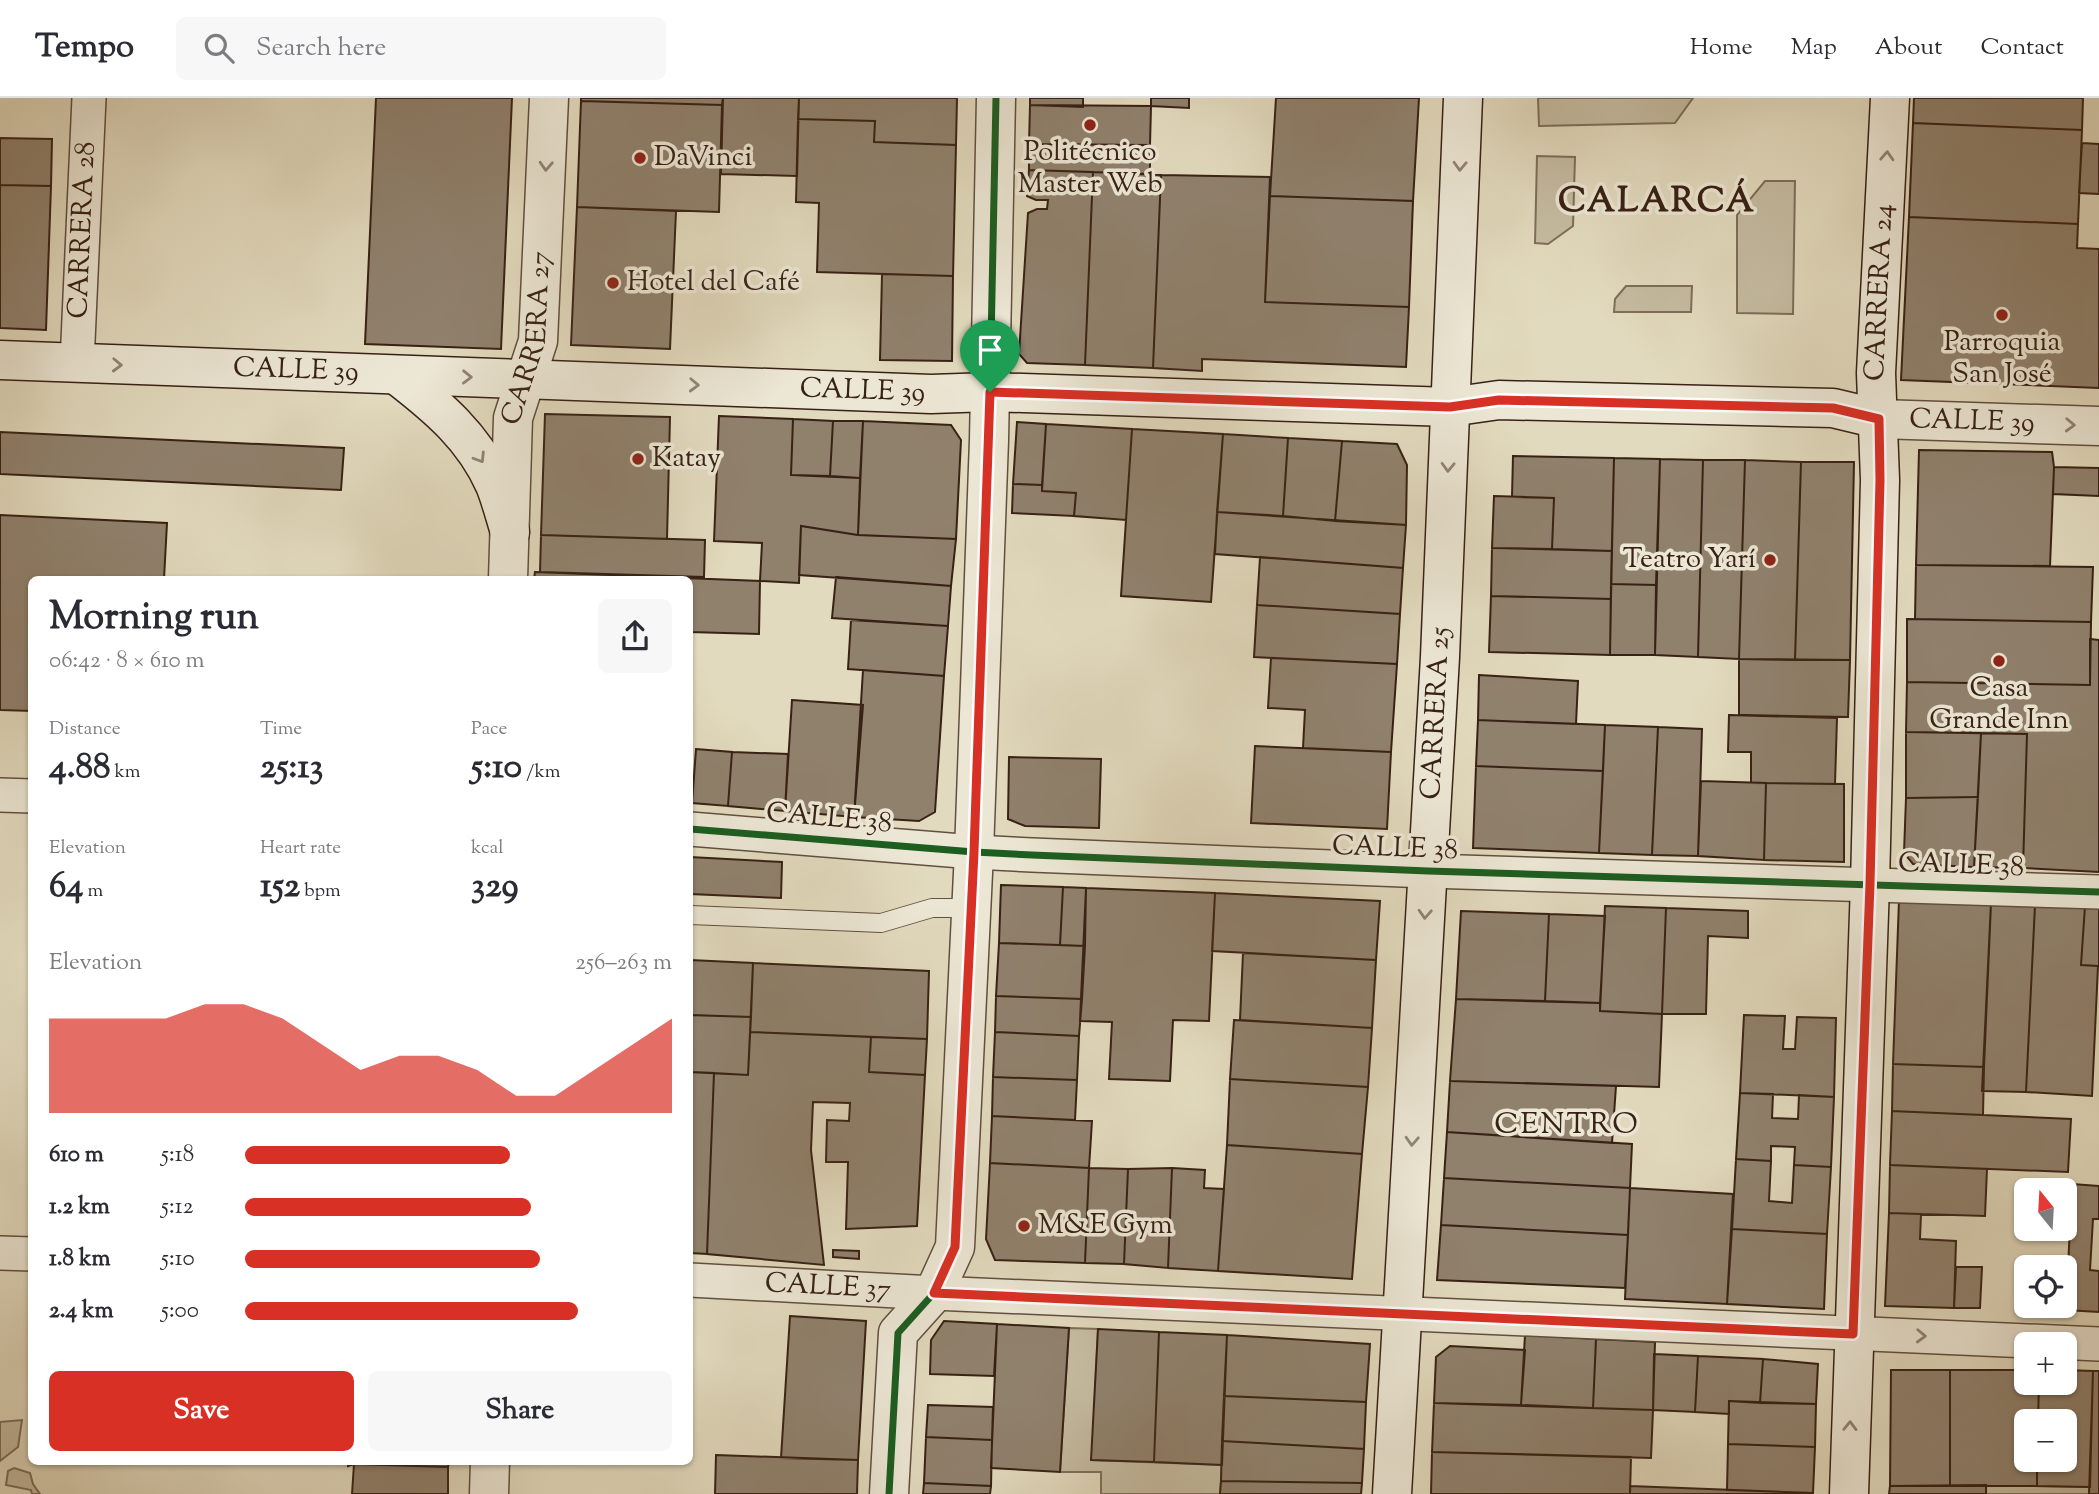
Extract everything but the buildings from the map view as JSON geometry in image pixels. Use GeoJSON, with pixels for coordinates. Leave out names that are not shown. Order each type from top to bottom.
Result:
{"type":"FeatureCollection","features":[{"type":"Feature","properties":{"kind":"main road","name":"CARRERA 27"},"geometry":{"type":"LineString","coordinates":[[508,576],[513,418],[538,341],[549,98]]}},
{"type":"Feature","properties":{"kind":"main road"},"geometry":{"type":"LineString","coordinates":[[889,1494],[898,1334],[934,1293],[955,1247],[969,908],[974,852],[990,392],[996,98]]}},
{"type":"Feature","properties":{"kind":"main road","name":"CARRERA 25"},"geometry":{"type":"LineString","coordinates":[[1392,1494],[1428,872],[1462,98]]}},
{"type":"Feature","properties":{"kind":"main road","name":"CARRERA 24"},"geometry":{"type":"LineString","coordinates":[[1849,1494],[1870,884],[1880,480],[1876,373],[1890,98]]}},
{"type":"Feature","properties":{"kind":"main road","name":"CALLE 39"},"geometry":{"type":"LineString","coordinates":[[0,360],[931,394],[990,392],[1450,407],[1499,400],[1833,408],[1879,419],[2099,426]]}},
{"type":"Feature","properties":{"kind":"main road"},"geometry":{"type":"LineString","coordinates":[[398,376],[437,406],[484,461],[496,487],[510,532]]}},
{"type":"Feature","properties":{"kind":"main road"},"geometry":{"type":"LineString","coordinates":[[489,1494],[490,1465]]}},
{"type":"Feature","properties":{"kind":"street","name":"CARRERA 28"},"geometry":{"type":"LineString","coordinates":[[77,363],[89,98]]}},
{"type":"Feature","properties":{"kind":"street"},"geometry":{"type":"LineString","coordinates":[[0,795],[28,796]]}},
{"type":"Feature","properties":{"kind":"street","name":"CALLE 38"},"geometry":{"type":"LineString","coordinates":[[693,829],[974,852],[1428,872],[2099,892]]}},
{"type":"Feature","properties":{"kind":"street"},"geometry":{"type":"LineString","coordinates":[[0,1253],[28,1254]]}},
{"type":"Feature","properties":{"kind":"street","name":"CALLE 37"},"geometry":{"type":"LineString","coordinates":[[693,1280],[2099,1344]]}},
{"type":"Feature","properties":{"kind":"lane"},"geometry":{"type":"LineString","coordinates":[[693,915],[881,923],[932,908],[969,908]]}},
{"type":"Feature","properties":{"kind":"shaded area"},"geometry":{"type":"Polygon","coordinates":[[[1538,98],[1693,98],[1675,123],[1539,126],[1538,98]]]}},
{"type":"Feature","properties":{"kind":"shaded area"},"geometry":{"type":"Polygon","coordinates":[[[1537,156],[1575,157],[1573,226],[1548,244],[1535,243],[1537,156]]]}},
{"type":"Feature","properties":{"kind":"shaded area"},"geometry":{"type":"Polygon","coordinates":[[[1765,181],[1795,181],[1793,314],[1737,313],[1737,215],[1765,181]]]}},
{"type":"Feature","properties":{"kind":"shaded area"},"geometry":{"type":"Polygon","coordinates":[[[1626,286],[1692,286],[1691,312],[1614,312],[1615,299],[1626,286]]]}},
{"type":"Feature","properties":{"kind":"shaded area"},"geometry":{"type":"Polygon","coordinates":[[[1069,1328],[1098,1329],[1092,1460],[1222,1465],[1220,1494],[1101,1494],[1101,1472],[1060,1472],[1069,1328]]]}},
{"type":"Feature","properties":{"kind":"shaded area"},"geometry":{"type":"Polygon","coordinates":[[[22,1420],[18,1447],[0,1461],[0,1422],[22,1420]]]}},
{"type":"Feature","properties":{"kind":"shaded area"},"geometry":{"type":"Polygon","coordinates":[[[14,1468],[30,1473],[40,1494],[6,1485],[8,1471],[14,1468]]]}},
{"type":"Feature","properties":{"kind":"shaded area"},"geometry":{"type":"Polygon","coordinates":[[[1986,1485],[2090,1487],[2089,1494],[1986,1494],[1986,1485]]]}},
{"type":"Feature","properties":{"kind":"cycle path"},"geometry":{"type":"LineString","coordinates":[[889,1494],[898,1333],[934,1293],[955,1247],[974,852],[989,440],[996,98]]}},
{"type":"Feature","properties":{"kind":"cycle path"},"geometry":{"type":"LineString","coordinates":[[693,829],[1032,855],[1428,871],[2099,892]]}},
{"type":"Feature","properties":{"kind":"place","name":"Politécnico Master Web"},"geometry":{"type":"Point","coordinates":[1090,125]}},
{"type":"Feature","properties":{"kind":"place","name":"DaVinci"},"geometry":{"type":"Point","coordinates":[640,158]}},
{"type":"Feature","properties":{"kind":"place","name":"Hotel del Café"},"geometry":{"type":"Point","coordinates":[613,283]}},
{"type":"Feature","properties":{"kind":"place","name":"Parroquia San José"},"geometry":{"type":"Point","coordinates":[2002,315]}},
{"type":"Feature","properties":{"kind":"place","name":"Katay"},"geometry":{"type":"Point","coordinates":[638,459]}},
{"type":"Feature","properties":{"kind":"place","name":"Teatro Yarí"},"geometry":{"type":"Point","coordinates":[1770,560]}},
{"type":"Feature","properties":{"kind":"place","name":"Casa Grande Inn"},"geometry":{"type":"Point","coordinates":[1999,661]}},
{"type":"Feature","properties":{"kind":"place","name":"M&E Gym"},"geometry":{"type":"Point","coordinates":[1024,1226]}},
{"type":"Feature","properties":{"kind":"district","name":"CALARCÁ"},"geometry":{"type":"Point","coordinates":[1657,202]}},
{"type":"Feature","properties":{"kind":"district","name":"CENTRO"},"geometry":{"type":"Point","coordinates":[1567,1125]}},
{"type":"Feature","properties":{"kind":"route"},"geometry":{"type":"LineString","coordinates":[[990,392],[1450,407],[1499,400],[1833,408],[1879,419],[1880,480],[1870,884],[1853,1334],[934,1293],[955,1247],[969,908],[974,852],[990,392]]}}]}
